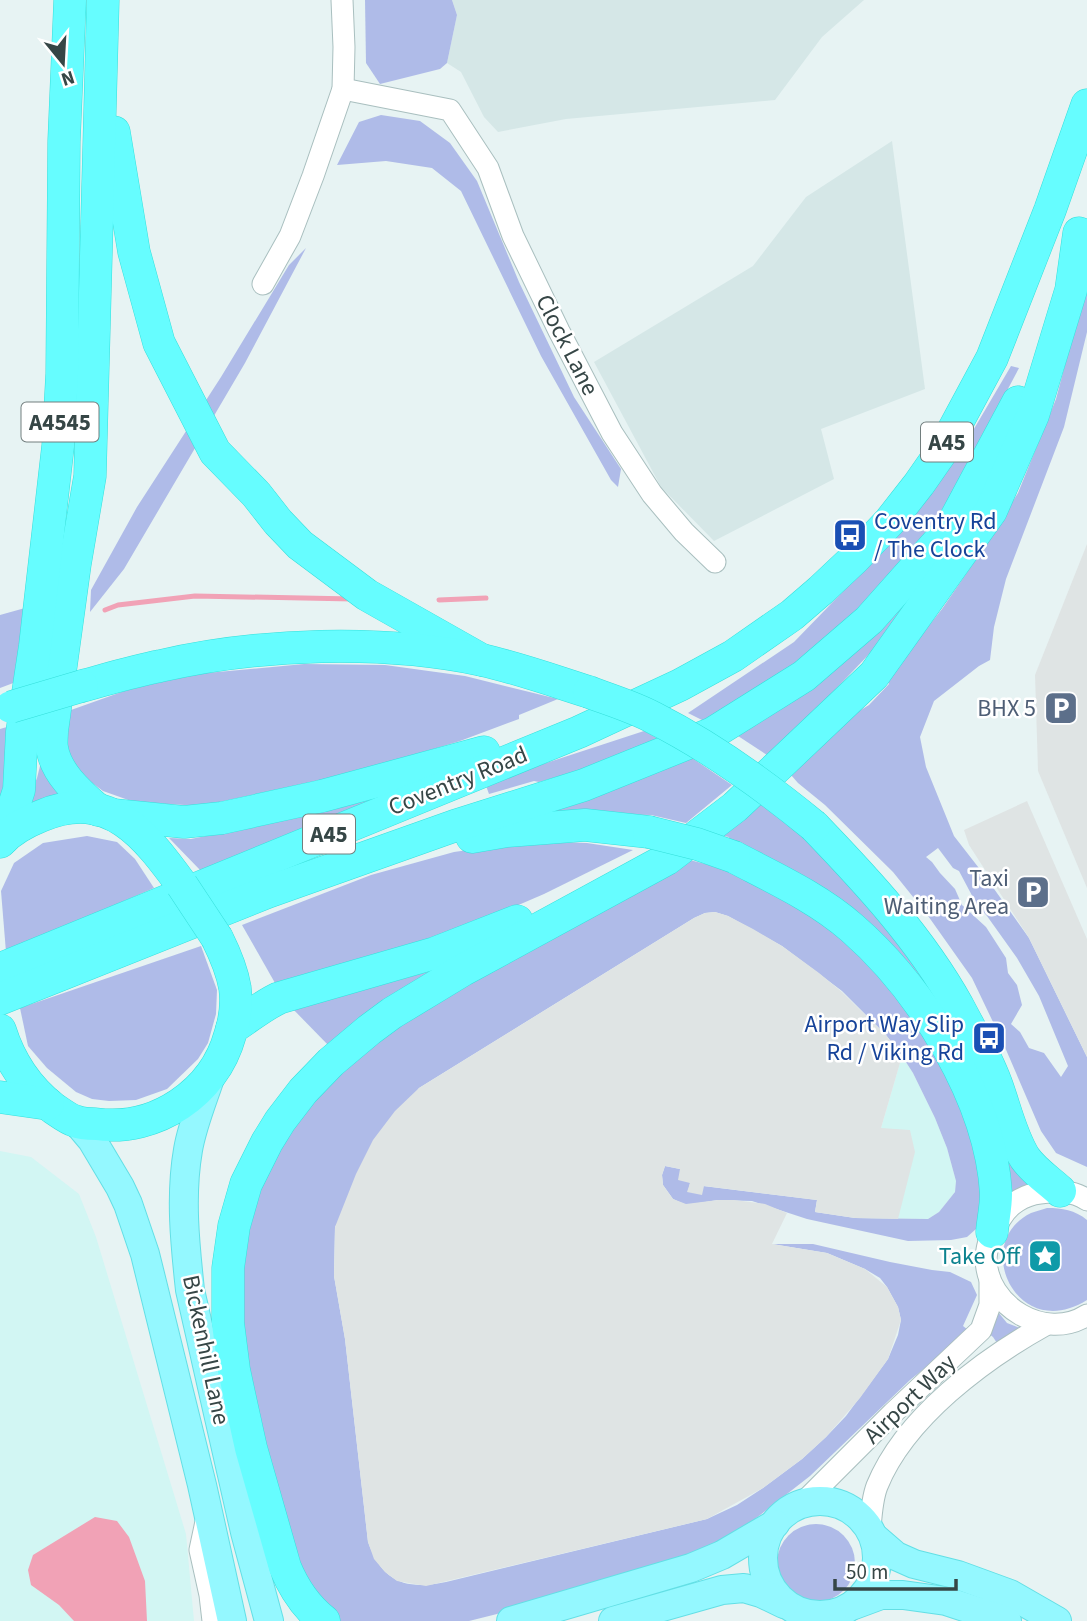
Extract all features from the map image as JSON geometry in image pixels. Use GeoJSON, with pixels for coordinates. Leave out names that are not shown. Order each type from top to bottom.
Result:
{"type":"FeatureCollection","features":[{"type":"Feature","properties":{"kind":"highway","name":"A4545"},"geometry":{"type":"LineString","coordinates":[[1,841],[19,790],[22,732],[35,646],[58,446],[62,374],[64,141],[71,0]]}},
{"type":"Feature","properties":{"kind":"highway","name":"A4545"},"geometry":{"type":"LineString","coordinates":[[103,0],[90,476],[75,564],[52,731],[52,748],[60,769],[76,791],[106,813]]}},
{"type":"Feature","properties":{"kind":"highway","name":"A4545"},"geometry":{"type":"LineString","coordinates":[[100,48],[134,252],[159,343],[215,452],[300,545],[367,594],[482,660]]}},
{"type":"Feature","properties":{"kind":"highway","name":"A45"},"geometry":{"type":"LineString","coordinates":[[667,690],[733,656],[792,615],[855,558],[890,521],[927,473],[942,451],[992,358],[1050,210],[1087,105]]}},
{"type":"Feature","properties":{"kind":"highway"},"geometry":{"type":"LineString","coordinates":[[324,1621],[301,1599],[285,1567],[251,1448],[231,1353],[227,1306],[229,1251],[234,1226],[256,1163],[280,1121],[303,1091],[334,1059],[369,1030],[463,970],[667,859],[735,807],[874,675],[991,511],[1033,415],[1071,290],[1083,221]]}},
{"type":"Feature","properties":{"kind":"highway","name":"Coventry Road"},"geometry":{"type":"LineString","coordinates":[[0,999],[268,892],[454,826],[584,785],[713,733],[804,676],[869,620],[950,529],[1017,405],[1083,221]]}},
{"type":"Feature","properties":{"kind":"highway"},"geometry":{"type":"LineString","coordinates":[[5,708],[161,665],[288,648],[355,646],[482,660],[589,692],[652,716],[720,755],[771,790],[814,826],[859,872],[895,914],[956,1003],[995,1079],[1024,1156],[1033,1168],[1073,1195]]}},
{"type":"Feature","properties":{"kind":"highway"},"geometry":{"type":"LineString","coordinates":[[1,841],[18,828],[51,812],[73,808],[184,822],[222,818],[322,796],[484,752],[667,690]]}},
{"type":"Feature","properties":{"kind":"highway","name":"Coventry Road"},"geometry":{"type":"LineString","coordinates":[[0,969],[579,732],[667,690]]}},
{"type":"Feature","properties":{"kind":"highway"},"geometry":{"type":"LineString","coordinates":[[0,1030],[21,1076],[39,1097],[76,1122],[106,1125],[125,1125],[152,1118],[187,1099],[210,1078],[226,1049],[235,1011],[235,987],[217,938],[147,839],[125,821],[106,813]]}},
{"type":"Feature","properties":{"kind":"highway"},"geometry":{"type":"LineString","coordinates":[[56,975],[186,934],[385,862],[478,835],[584,825],[649,832],[697,844],[734,857],[790,886],[851,927],[887,963],[923,1009],[948,1048],[972,1095],[989,1145],[996,1198],[992,1232]]}},
{"type":"Feature","properties":{"kind":"highway"},"geometry":{"type":"LineString","coordinates":[[232,1028],[279,998],[435,953],[667,859]]}},
{"type":"Feature","properties":{"kind":"highway"},"geometry":{"type":"LineString","coordinates":[[0,1097],[48,1104]]}},
{"type":"Feature","properties":{"kind":"main road","name":"Bickenhill Lane"},"geometry":{"type":"LineString","coordinates":[[210,1078],[188,1152],[184,1218],[189,1278],[245,1532],[269,1621]]}},
{"type":"Feature","properties":{"kind":"main road","name":"Bickenhill Lane"},"geometry":{"type":"LineString","coordinates":[[76,1122],[92,1140],[120,1187],[145,1254],[232,1621]]}},
{"type":"Feature","properties":{"kind":"main road"},"geometry":{"type":"LineString","coordinates":[[511,1621],[691,1568],[722,1555],[775,1524],[787,1512],[802,1504],[818,1501],[833,1502],[848,1508],[860,1517],[896,1556],[1010,1594],[1057,1621]]}},
{"type":"Feature","properties":{"kind":"main road"},"geometry":{"type":"LineString","coordinates":[[775,1524],[767,1538],[763,1554],[764,1570],[779,1599],[793,1609]]}},
{"type":"Feature","properties":{"kind":"main road"},"geometry":{"type":"LineString","coordinates":[[854,1605],[865,1595],[873,1582],[877,1567],[878,1552],[872,1533]]}},
{"type":"Feature","properties":{"kind":"main road"},"geometry":{"type":"LineString","coordinates":[[613,1621],[722,1590],[744,1588],[807,1614],[839,1613],[881,1595],[903,1595],[946,1601],[1007,1621]]}},
{"type":"Feature","properties":{"kind":"street"},"geometry":{"type":"LineString","coordinates":[[263,284],[290,236],[343,89],[342,0]]}},
{"type":"Feature","properties":{"kind":"street","name":"Clock Lane"},"geometry":{"type":"LineString","coordinates":[[343,89],[451,100],[488,168],[513,236],[612,433],[652,494],[684,532],[715,562]]}},
{"type":"Feature","properties":{"kind":"street"},"geometry":{"type":"LineString","coordinates":[[992,1232],[1005,1211],[1017,1201],[1033,1194],[1073,1195]]}},
{"type":"Feature","properties":{"kind":"street","name":"Airport Way"},"geometry":{"type":"LineString","coordinates":[[802,1504],[981,1330],[990,1305],[986,1257],[992,1232]]}},
{"type":"Feature","properties":{"kind":"street"},"geometry":{"type":"LineString","coordinates":[[990,1280],[1005,1304],[1024,1318],[1067,1321],[1087,1333]]}},
{"type":"Feature","properties":{"kind":"street","name":"Airport Way"},"geometry":{"type":"LineString","coordinates":[[872,1533],[877,1488],[896,1451],[922,1419],[949,1392],[1000,1352],[1067,1321]]}},
{"type":"Feature","properties":{"kind":"street"},"geometry":{"type":"LineString","coordinates":[[208,1514],[200,1550],[213,1621]]}},
{"type":"Feature","properties":{"kind":"shaded area"},"geometry":{"type":"Polygon","coordinates":[[[365,0],[452,0],[457,15],[447,63],[440,69],[380,84],[366,63],[365,0]]]}},
{"type":"Feature","properties":{"kind":"shaded area"},"geometry":{"type":"Polygon","coordinates":[[[452,0],[864,0],[822,37],[775,100],[566,119],[498,132],[484,117],[461,72],[447,63],[457,15],[452,0]]]}},
{"type":"Feature","properties":{"kind":"shaded area"},"geometry":{"type":"Polygon","coordinates":[[[381,115],[420,121],[450,143],[477,181],[519,282],[574,397],[621,469],[618,487],[611,480],[541,356],[461,191],[432,168],[386,161],[337,165],[359,122],[381,115]]]}},
{"type":"Feature","properties":{"kind":"shaded area"},"geometry":{"type":"Polygon","coordinates":[[[892,141],[925,389],[821,429],[834,479],[714,541],[661,487],[594,362],[753,266],[806,197],[892,141]]]}},
{"type":"Feature","properties":{"kind":"shaded area"},"geometry":{"type":"Polygon","coordinates":[[[306,248],[245,363],[124,569],[90,612],[91,590],[137,507],[289,265],[306,248]]]}},
{"type":"Feature","properties":{"kind":"shaded area"},"geometry":{"type":"Polygon","coordinates":[[[1087,289],[1087,332],[1064,427],[1006,579],[994,627],[990,660],[934,701],[920,737],[926,767],[954,836],[1029,938],[1087,1057],[1087,1167],[1056,1153],[1041,1131],[972,978],[926,913],[893,872],[791,775],[851,716],[869,705],[889,684],[887,679],[942,609],[1018,493],[1056,399],[1087,289]],[[938,848],[926,857],[955,889],[962,905],[986,927],[1006,958],[1008,973],[1017,985],[1022,1005],[1011,1024],[1020,1032],[1029,1048],[1044,1053],[1061,1077],[1068,1066],[1039,996],[1017,958],[977,905],[959,871],[953,868],[938,848]]]}},
{"type":"Feature","properties":{"kind":"shaded area"},"geometry":{"type":"Polygon","coordinates":[[[1011,366],[1019,368],[950,498],[902,567],[851,619],[799,662],[706,722],[688,713],[794,642],[859,575],[922,505],[958,456],[1011,366]]]}},
{"type":"Feature","properties":{"kind":"shaded area"},"geometry":{"type":"Polygon","coordinates":[[[1007,463],[874,649],[831,694],[767,755],[735,734],[1007,463]]]}},
{"type":"Feature","properties":{"kind":"shaded area","name":"BHX 5"},"geometry":{"type":"Polygon","coordinates":[[[1087,544],[1087,888],[1038,771],[1035,675],[1087,544]]]}},
{"type":"Feature","properties":{"kind":"shaded area"},"geometry":{"type":"Polygon","coordinates":[[[25,608],[16,682],[0,688],[0,615],[25,608]]]}},
{"type":"Feature","properties":{"kind":"shaded area"},"geometry":{"type":"Polygon","coordinates":[[[304,664],[385,665],[465,676],[558,699],[519,715],[519,719],[460,741],[357,772],[201,806],[134,802],[103,791],[76,771],[59,745],[57,715],[130,689],[196,674],[304,664]]]}},
{"type":"Feature","properties":{"kind":"shaded area"},"geometry":{"type":"Polygon","coordinates":[[[17,724],[0,801],[0,729],[17,724]]]}},
{"type":"Feature","properties":{"kind":"shaded area"},"geometry":{"type":"Polygon","coordinates":[[[644,731],[664,742],[594,766],[489,794],[485,783],[644,731]]]}},
{"type":"Feature","properties":{"kind":"shaded area"},"geometry":{"type":"Polygon","coordinates":[[[689,756],[732,785],[686,823],[651,815],[585,814],[516,819],[689,756]]]}},
{"type":"Feature","properties":{"kind":"shaded area"},"geometry":{"type":"Polygon","coordinates":[[[41,762],[66,799],[23,812],[37,778],[41,762]]]}},
{"type":"Feature","properties":{"kind":"shaded area"},"geometry":{"type":"Polygon","coordinates":[[[400,790],[201,871],[169,838],[191,839],[245,828],[400,790]]]}},
{"type":"Feature","properties":{"kind":"shaded area"},"geometry":{"type":"Polygon","coordinates":[[[760,799],[807,833],[912,952],[1034,1182],[1003,1197],[921,995],[726,845],[729,837],[715,834],[760,799]]]}},
{"type":"Feature","properties":{"kind":"shaded area","name":"Taxi Waiting Area"},"geometry":{"type":"Polygon","coordinates":[[[1027,801],[1087,939],[1087,1057],[1029,938],[969,845],[964,830],[1027,801]]]}},
{"type":"Feature","properties":{"kind":"shaded area"},"geometry":{"type":"Polygon","coordinates":[[[87,836],[117,842],[135,859],[154,888],[6,952],[1,891],[14,863],[43,843],[87,836]]]}},
{"type":"Feature","properties":{"kind":"shaded area"},"geometry":{"type":"Polygon","coordinates":[[[532,841],[587,843],[633,850],[544,894],[474,924],[367,961],[275,983],[242,925],[371,875],[454,852],[532,841]]]}},
{"type":"Feature","properties":{"kind":"shaded area"},"geometry":{"type":"Polygon","coordinates":[[[682,858],[725,869],[814,915],[858,953],[930,1035],[975,1130],[985,1214],[976,1229],[967,1237],[908,1241],[807,1219],[752,1201],[718,1200],[686,1205],[673,1199],[663,1185],[665,1166],[680,1169],[690,1183],[688,1192],[703,1186],[817,1200],[815,1212],[855,1218],[928,1219],[939,1212],[955,1192],[956,1181],[935,1118],[913,1073],[886,1035],[842,991],[782,946],[728,916],[715,912],[694,918],[419,1088],[335,1227],[334,1276],[345,1339],[368,1542],[374,1556],[389,1575],[408,1584],[446,1582],[707,1519],[737,1505],[802,1459],[846,1416],[888,1359],[901,1320],[898,1307],[887,1287],[880,1278],[865,1269],[827,1253],[772,1244],[813,1244],[890,1262],[950,1272],[971,1282],[977,1295],[963,1326],[968,1330],[910,1380],[810,1476],[728,1540],[695,1556],[469,1621],[333,1621],[282,1543],[254,1432],[234,1265],[273,1146],[366,1046],[682,858]]]}},
{"type":"Feature","properties":{"kind":"shaded area"},"geometry":{"type":"Polygon","coordinates":[[[715,912],[728,916],[782,946],[842,992],[886,1035],[902,1056],[881,1128],[910,1130],[915,1152],[898,1219],[855,1218],[815,1212],[817,1200],[704,1186],[702,1195],[687,1192],[690,1183],[678,1180],[680,1169],[665,1166],[663,1185],[673,1199],[686,1204],[734,1200],[765,1204],[787,1213],[772,1244],[827,1253],[865,1269],[887,1287],[898,1307],[901,1320],[888,1359],[860,1398],[826,1437],[802,1459],[763,1488],[707,1519],[426,1586],[397,1581],[374,1559],[368,1542],[345,1339],[334,1276],[335,1227],[356,1174],[373,1140],[395,1111],[419,1088],[694,918],[715,912]]]}},
{"type":"Feature","properties":{"kind":"shaded area"},"geometry":{"type":"Polygon","coordinates":[[[201,946],[217,990],[216,1014],[208,1043],[198,1059],[167,1089],[136,1100],[92,1099],[76,1092],[47,1068],[28,1046],[20,1008],[201,946]]]}},
{"type":"Feature","properties":{"kind":"shaded area"},"geometry":{"type":"Polygon","coordinates":[[[443,963],[331,1048],[289,1005],[443,963]]]}},
{"type":"Feature","properties":{"kind":"shaded area"},"geometry":{"type":"Polygon","coordinates":[[[902,1056],[913,1073],[947,1148],[956,1181],[955,1192],[939,1212],[928,1219],[855,1218],[902,1056]]]}},
{"type":"Feature","properties":{"kind":"shaded area"},"geometry":{"type":"Polygon","coordinates":[[[0,1151],[31,1157],[79,1194],[96,1237],[186,1534],[194,1621],[0,1621],[0,1151]]]}},
{"type":"Feature","properties":{"kind":"shaded area"},"geometry":{"type":"Polygon","coordinates":[[[1047,1208],[1068,1210],[1087,1220],[1087,1300],[1062,1310],[1040,1309],[1022,1300],[1010,1284],[1003,1265],[1004,1245],[1013,1227],[1031,1213],[1047,1208]]]}},
{"type":"Feature","properties":{"kind":"shaded area"},"geometry":{"type":"Polygon","coordinates":[[[998,1312],[1007,1323],[1020,1328],[997,1343],[988,1333],[998,1312]]]}},
{"type":"Feature","properties":{"kind":"shaded area"},"geometry":{"type":"Polygon","coordinates":[[[95,1517],[117,1521],[129,1537],[145,1581],[147,1621],[74,1621],[59,1605],[31,1585],[28,1570],[33,1555],[95,1517]]]}},
{"type":"Feature","properties":{"kind":"shaded area"},"geometry":{"type":"Polygon","coordinates":[[[816,1524],[831,1527],[844,1535],[852,1548],[855,1563],[852,1578],[844,1591],[831,1599],[816,1602],[801,1599],[788,1591],[780,1578],[777,1563],[780,1548],[788,1535],[801,1527],[816,1524]]]}},
{"type":"Feature","properties":{"kind":"waterway"},"geometry":{"type":"LineString","coordinates":[[105,610],[118,605],[195,596],[353,599]]}},
{"type":"Feature","properties":{"kind":"waterway"},"geometry":{"type":"LineString","coordinates":[[439,600],[486,598]]}},
{"type":"Feature","properties":{"kind":"place","name":"Coventry Rd / The Clock"},"geometry":{"type":"Point","coordinates":[850,535]}},
{"type":"Feature","properties":{"kind":"place","name":"BHX 5"},"geometry":{"type":"Point","coordinates":[1061,708]}},
{"type":"Feature","properties":{"kind":"place","name":"Taxi Waiting Area"},"geometry":{"type":"Point","coordinates":[1033,892]}},
{"type":"Feature","properties":{"kind":"place","name":"Airport Way Slip Rd / Viking Rd"},"geometry":{"type":"Point","coordinates":[989,1038]}},
{"type":"Feature","properties":{"kind":"place","name":"Take Off"},"geometry":{"type":"Point","coordinates":[1045,1256]}}]}
